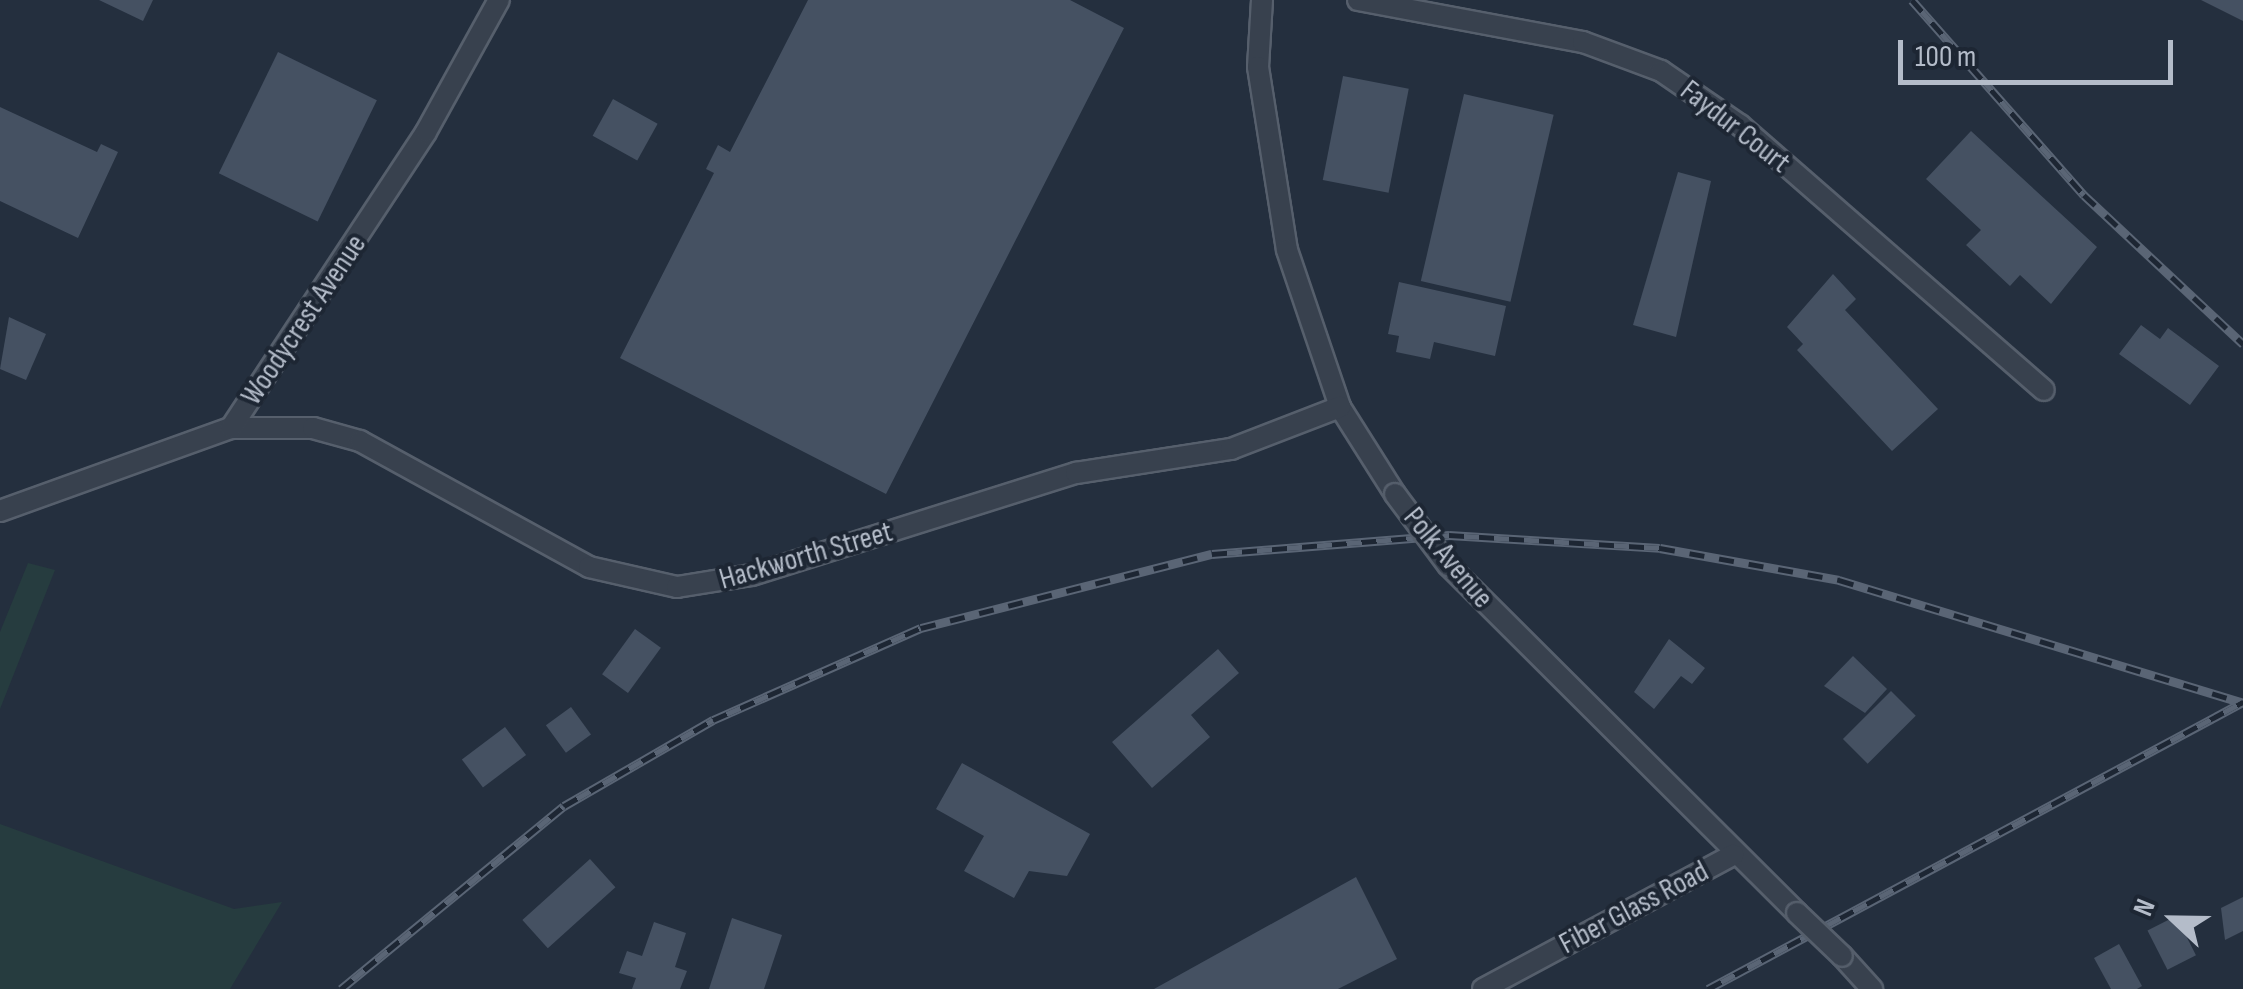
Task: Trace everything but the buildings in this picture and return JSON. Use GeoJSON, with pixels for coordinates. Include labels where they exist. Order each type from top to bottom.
{"type":"FeatureCollection","features":[{"type":"Feature","properties":{"kind":"street","name":"Woodycrest Avenue"},"geometry":{"type":"LineString","coordinates":[[0,511],[231,428],[426,132],[499,0]]}},
{"type":"Feature","properties":{"kind":"street","name":"Polk Avenue"},"geometry":{"type":"LineString","coordinates":[[1262,0],[1267,148],[1315,352],[1340,406],[1395,494],[1448,565],[1872,989]]}},
{"type":"Feature","properties":{"kind":"street","name":"Faydur Court"},"geometry":{"type":"LineString","coordinates":[[1358,0],[1584,42],[1661,71],[1740,125],[2044,390]]}},
{"type":"Feature","properties":{"kind":"street","name":"Hackworth Street"},"geometry":{"type":"LineString","coordinates":[[231,428],[301,427],[360,441],[589,567],[677,588],[752,575],[1076,473],[1231,449],[1340,406]]}},
{"type":"Feature","properties":{"kind":"street","name":"Fiber Glass Road"},"geometry":{"type":"LineString","coordinates":[[1483,989],[1733,854]]}},
{"type":"Feature","properties":{"kind":"green space"},"geometry":{"type":"Polygon","coordinates":[[[28,563],[55,570],[0,709],[0,632],[28,563]]]}},
{"type":"Feature","properties":{"kind":"green space"},"geometry":{"type":"Polygon","coordinates":[[[0,824],[234,909],[282,902],[230,989],[0,989],[0,824]]]}},
{"type":"Feature","properties":{"kind":"railway"},"geometry":{"type":"LineString","coordinates":[[1912,0],[2084,195],[2243,344]]}},
{"type":"Feature","properties":{"kind":"railway"},"geometry":{"type":"LineString","coordinates":[[341,989],[564,806],[713,720],[921,628],[1212,554],[1449,535],[1660,548],[1839,580],[2243,703]]}},
{"type":"Feature","properties":{"kind":"railway"},"geometry":{"type":"LineString","coordinates":[[1708,989],[2243,702]]}}]}
